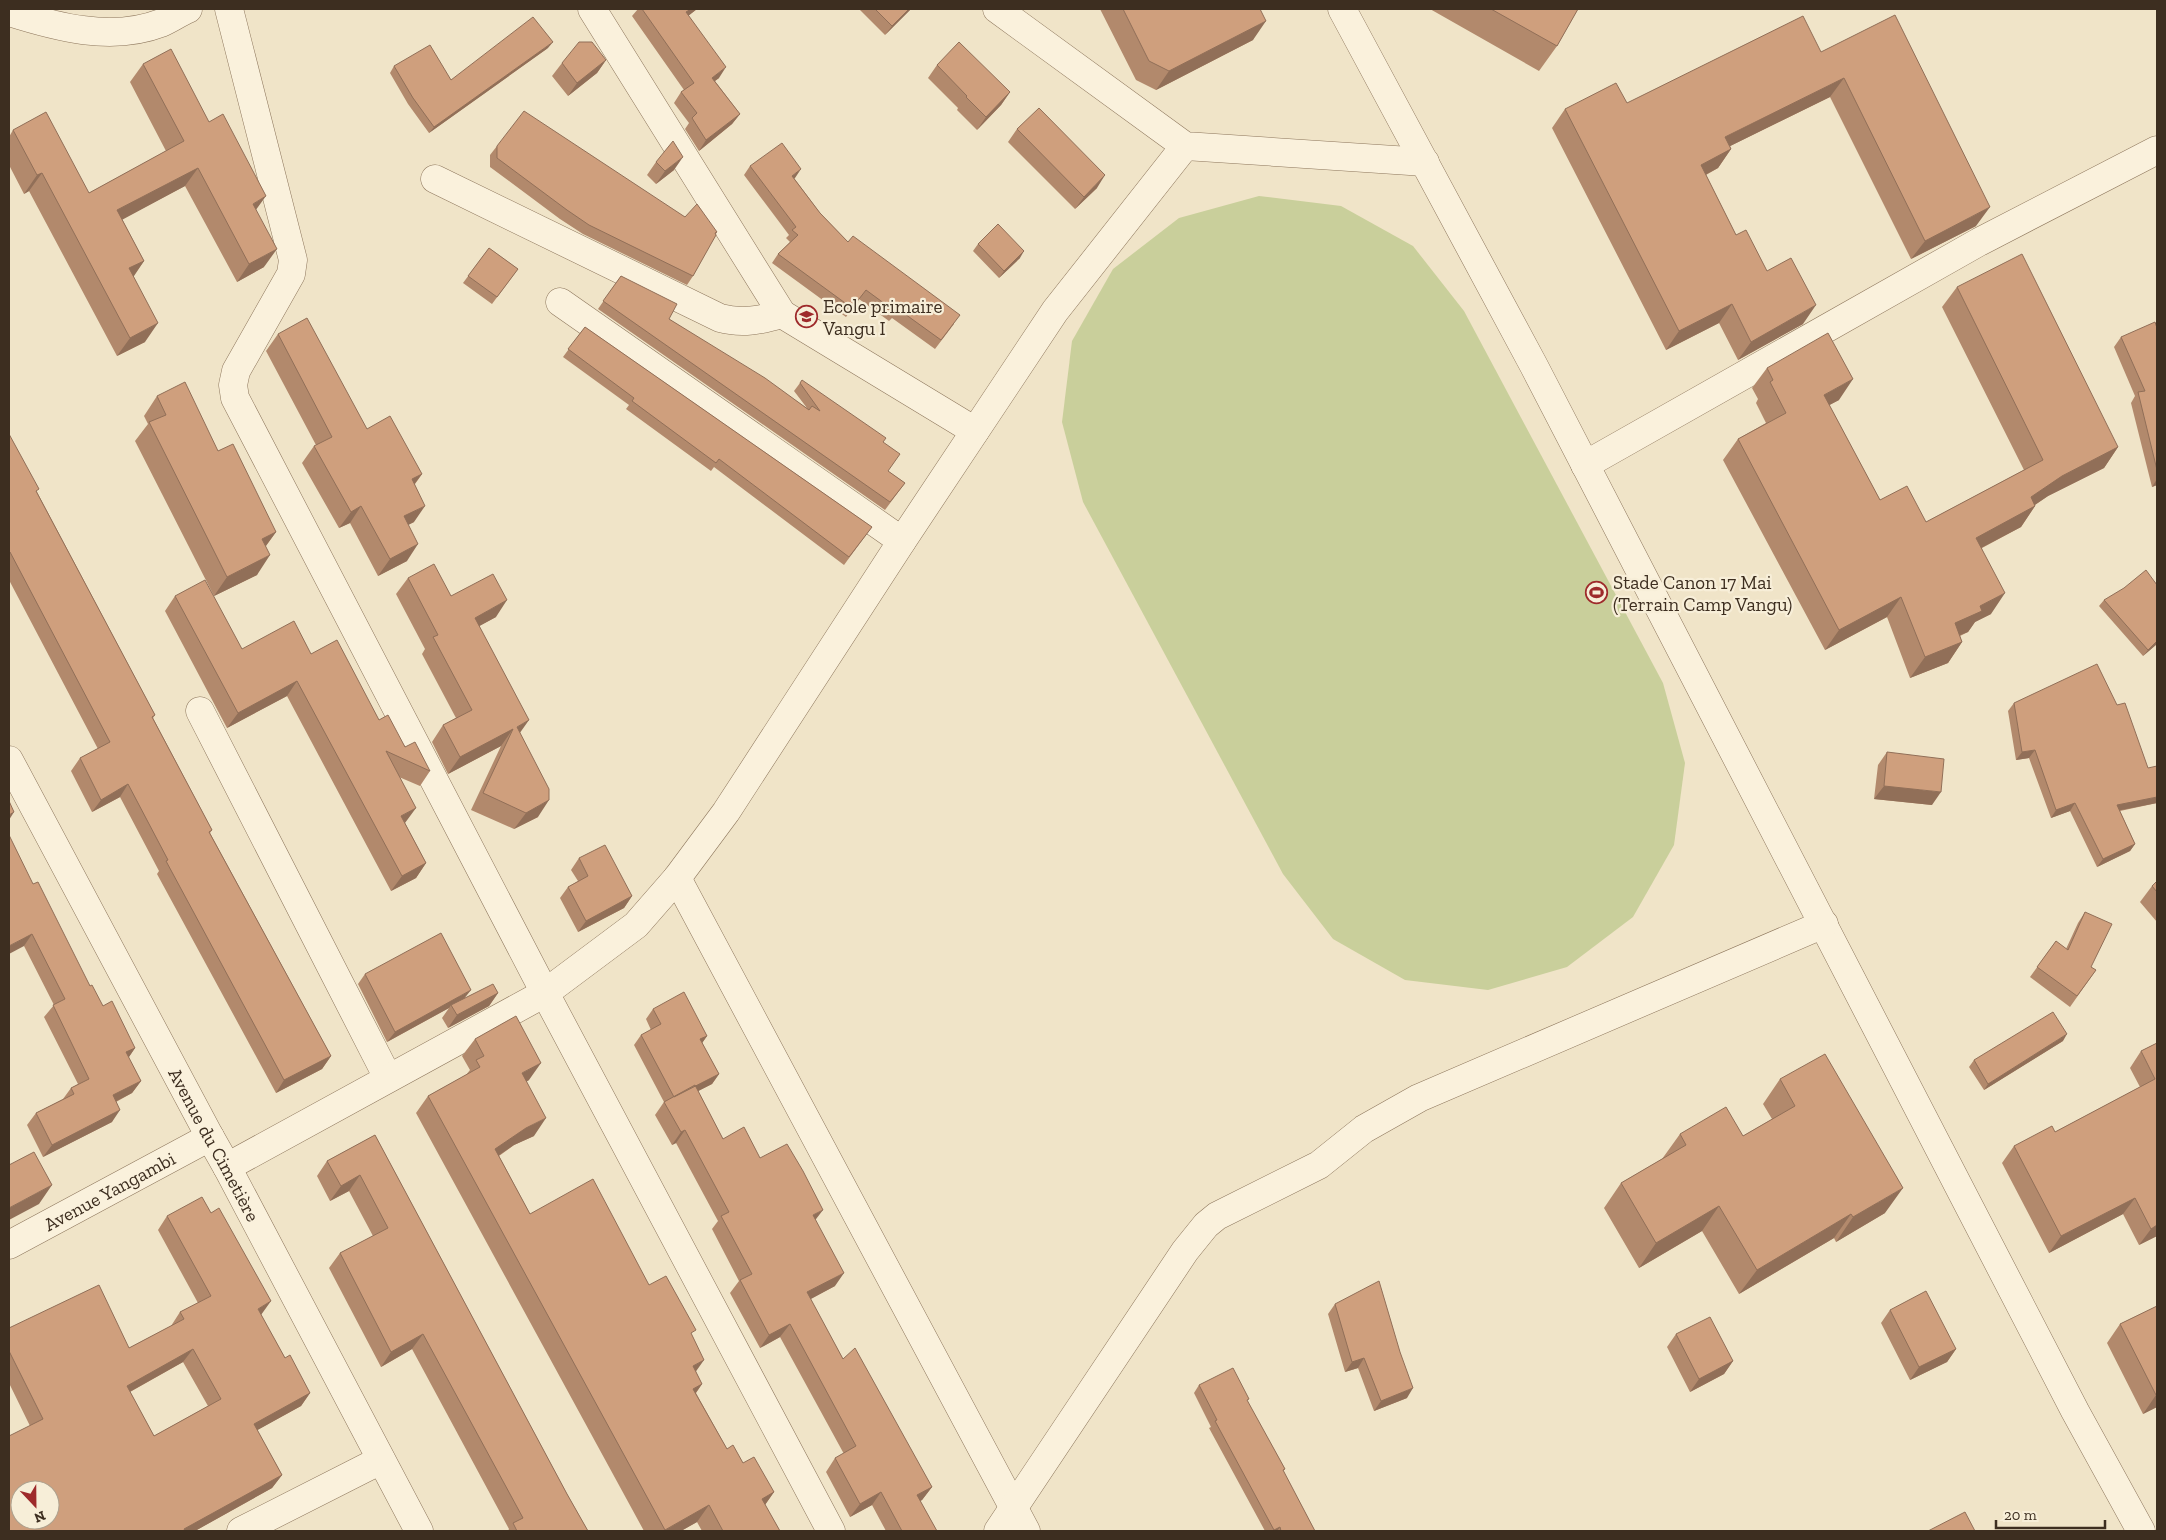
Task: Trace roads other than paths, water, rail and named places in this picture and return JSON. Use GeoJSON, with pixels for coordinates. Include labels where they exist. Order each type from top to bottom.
{"type":"FeatureCollection","features":[{"type":"Feature","properties":{"kind":"street"},"geometry":{"type":"LineString","coordinates":[[9,12],[46,24],[74,30],[124,31],[160,23],[188,9]]}},
{"type":"Feature","properties":{"kind":"street"},"geometry":{"type":"LineString","coordinates":[[229,9],[293,260],[291,274],[236,371],[233,385],[235,398],[545,993],[831,1531]]}},
{"type":"Feature","properties":{"kind":"street"},"geometry":{"type":"LineString","coordinates":[[592,9],[782,314],[975,431]]}},
{"type":"Feature","properties":{"kind":"street"},"geometry":{"type":"LineString","coordinates":[[997,9],[1185,146],[1425,162]]}},
{"type":"Feature","properties":{"kind":"street"},"geometry":{"type":"LineString","coordinates":[[1342,9],[1585,465],[2075,1411],[2141,1531]]}},
{"type":"Feature","properties":{"kind":"street"},"geometry":{"type":"LineString","coordinates":[[227,1167],[545,993],[636,925],[677,878],[726,812],[1054,311],[1185,146]]}},
{"type":"Feature","properties":{"kind":"street"},"geometry":{"type":"LineString","coordinates":[[1585,465],[1979,242],[2157,150]]}},
{"type":"Feature","properties":{"kind":"street"},"geometry":{"type":"LineString","coordinates":[[434,179],[720,318],[735,322],[756,321],[782,314]]}},
{"type":"Feature","properties":{"kind":"street"},"geometry":{"type":"LineString","coordinates":[[560,302],[902,541]]}},
{"type":"Feature","properties":{"kind":"street"},"geometry":{"type":"LineString","coordinates":[[200,711],[388,1078]]}},
{"type":"Feature","properties":{"kind":"street","name":"Avenue du Cimetière"},"geometry":{"type":"LineString","coordinates":[[9,760],[419,1531]]}},
{"type":"Feature","properties":{"kind":"street"},"geometry":{"type":"LineString","coordinates":[[677,878],[1026,1531]]}},
{"type":"Feature","properties":{"kind":"street"},"geometry":{"type":"LineString","coordinates":[[998,1531],[1185,1251],[1206,1225],[1217,1216],[1319,1164],[1364,1129],[1419,1098],[1824,924]]}},
{"type":"Feature","properties":{"kind":"street","name":"Avenue Yangambi"},"geometry":{"type":"LineString","coordinates":[[9,1245],[210,1137]]}},
{"type":"Feature","properties":{"kind":"street"},"geometry":{"type":"LineString","coordinates":[[241,1531],[381,1460]]}},
{"type":"Feature","properties":{"kind":"place","name":"Ecole primaire Vangu I"},"geometry":{"type":"Point","coordinates":[807,317]}},
{"type":"Feature","properties":{"kind":"place","name":"Stade Canon 17 Mai (Terrain Camp Vangu)"},"geometry":{"type":"Point","coordinates":[1597,593]}}]}
